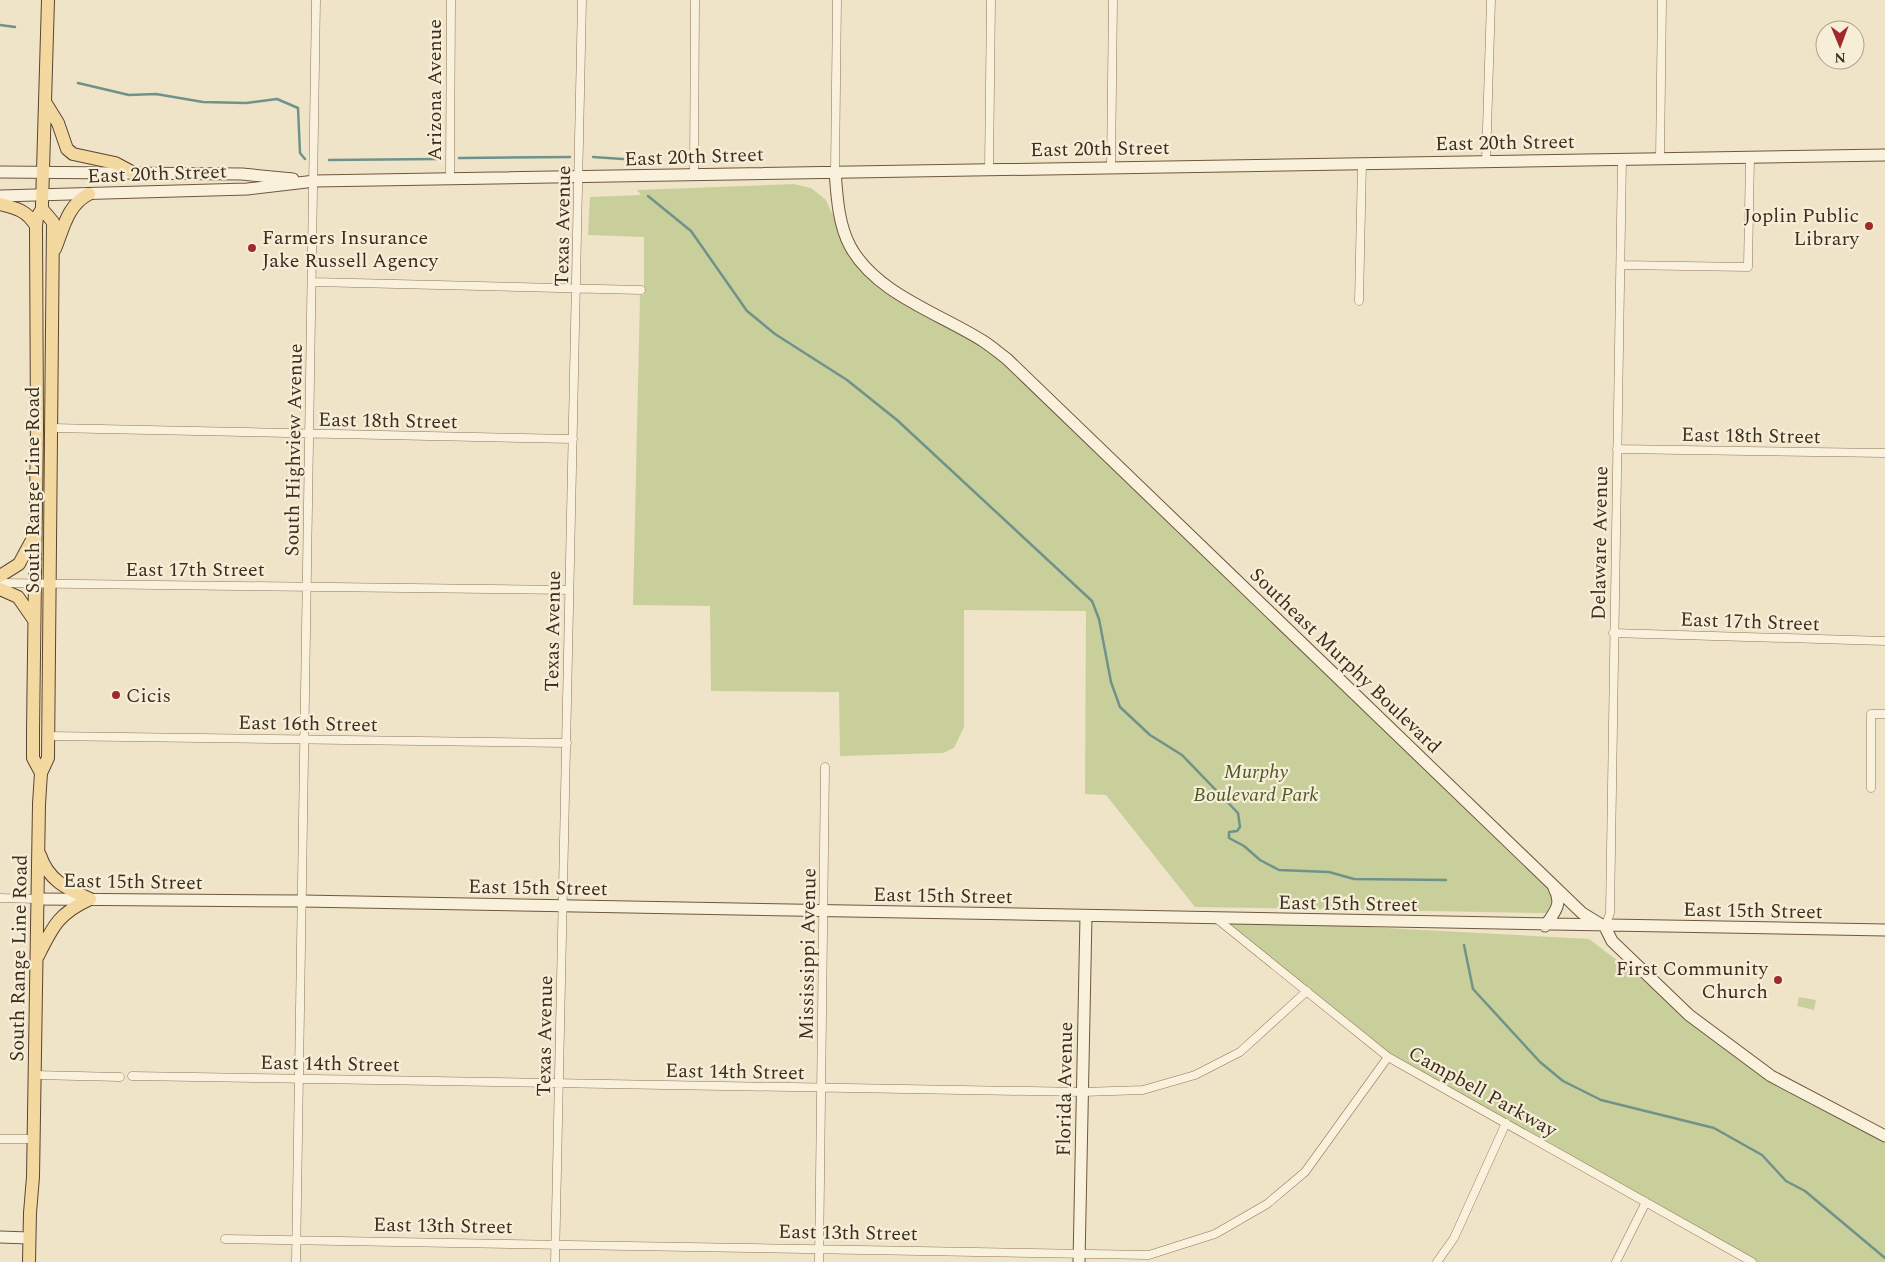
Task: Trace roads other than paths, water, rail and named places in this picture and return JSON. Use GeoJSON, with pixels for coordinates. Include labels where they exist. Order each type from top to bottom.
{"type":"FeatureCollection","features":[{"type":"Feature","properties":{"kind":"main road","name":"South Range Line Road"},"geometry":{"type":"LineString","coordinates":[[41,774],[33,758],[36,226],[37,216],[42,209],[48,0]]}},
{"type":"Feature","properties":{"kind":"main road"},"geometry":{"type":"LineString","coordinates":[[45,102],[58,123],[66,149],[73,154],[115,163],[132,172]]}},
{"type":"Feature","properties":{"kind":"main road","name":"East 20th Street"},"geometry":{"type":"LineString","coordinates":[[0,196],[247,189],[315,182],[989,168],[1885,155]]}},
{"type":"Feature","properties":{"kind":"main road","name":"Southeast Murphy Boulevard"},"geometry":{"type":"LineString","coordinates":[[835,171],[844,230],[849,244],[864,265],[880,280],[983,341],[1007,359],[1582,914],[1605,927],[1612,941],[1689,1015],[1771,1076],[1885,1136]]}},
{"type":"Feature","properties":{"kind":"main road","name":"East 20th Street"},"geometry":{"type":"LineString","coordinates":[[0,172],[242,174],[315,182]]}},
{"type":"Feature","properties":{"kind":"main road"},"geometry":{"type":"LineString","coordinates":[[53,254],[72,208],[80,198],[89,194]]}},
{"type":"Feature","properties":{"kind":"main road"},"geometry":{"type":"LineString","coordinates":[[0,204],[21,209],[30,216],[36,226]]}},
{"type":"Feature","properties":{"kind":"main road","name":"South Range Line Road"},"geometry":{"type":"LineString","coordinates":[[29,1262],[34,1139],[38,851],[41,774],[48,758],[53,254],[52,222],[42,209]]}},
{"type":"Feature","properties":{"kind":"main road"},"geometry":{"type":"LineString","coordinates":[[0,576],[19,564],[35,531]]}},
{"type":"Feature","properties":{"kind":"main road"},"geometry":{"type":"LineString","coordinates":[[0,589],[18,597],[34,621]]}},
{"type":"Feature","properties":{"kind":"main road"},"geometry":{"type":"LineString","coordinates":[[38,851],[42,862],[55,880],[90,899]]}},
{"type":"Feature","properties":{"kind":"main road"},"geometry":{"type":"LineString","coordinates":[[1545,926],[1558,907],[1558,895],[1552,884]]}},
{"type":"Feature","properties":{"kind":"main road","name":"East 15th Street"},"geometry":{"type":"LineString","coordinates":[[37,899],[1086,916],[1545,926],[1885,930]]}},
{"type":"Feature","properties":{"kind":"main road"},"geometry":{"type":"LineString","coordinates":[[37,958],[61,916],[67,910],[90,899]]}},
{"type":"Feature","properties":{"kind":"main road","name":"Florida Avenue"},"geometry":{"type":"LineString","coordinates":[[1079,1259],[1086,916]]}},
{"type":"Feature","properties":{"kind":"main road"},"geometry":{"type":"LineString","coordinates":[[0,1237],[29,1238]]}},
{"type":"Feature","properties":{"kind":"street","name":"South Highview Avenue"},"geometry":{"type":"LineString","coordinates":[[296,1262],[315,182],[316,0]]}},
{"type":"Feature","properties":{"kind":"street","name":"Arizona Avenue"},"geometry":{"type":"LineString","coordinates":[[450,180],[451,0]]}},
{"type":"Feature","properties":{"kind":"street","name":"Texas Avenue"},"geometry":{"type":"LineString","coordinates":[[555,1262],[582,0]]}},
{"type":"Feature","properties":{"kind":"street"},"geometry":{"type":"LineString","coordinates":[[694,175],[695,0]]}},
{"type":"Feature","properties":{"kind":"street"},"geometry":{"type":"LineString","coordinates":[[835,171],[837,0]]}},
{"type":"Feature","properties":{"kind":"street"},"geometry":{"type":"LineString","coordinates":[[989,168],[991,0]]}},
{"type":"Feature","properties":{"kind":"street"},"geometry":{"type":"LineString","coordinates":[[1111,167],[1113,0]]}},
{"type":"Feature","properties":{"kind":"street"},"geometry":{"type":"LineString","coordinates":[[1486,161],[1490,0]]}},
{"type":"Feature","properties":{"kind":"street"},"geometry":{"type":"LineString","coordinates":[[1660,158],[1662,0]]}},
{"type":"Feature","properties":{"kind":"street"},"geometry":{"type":"LineString","coordinates":[[1621,265],[1748,267],[1750,157]]}},
{"type":"Feature","properties":{"kind":"street","name":"Delaware Avenue"},"geometry":{"type":"LineString","coordinates":[[1605,927],[1610,913],[1622,159]]}},
{"type":"Feature","properties":{"kind":"street"},"geometry":{"type":"LineString","coordinates":[[1360,301],[1362,163]]}},
{"type":"Feature","properties":{"kind":"street"},"geometry":{"type":"LineString","coordinates":[[313,282],[641,290]]}},
{"type":"Feature","properties":{"kind":"street","name":"East 18th Street"},"geometry":{"type":"LineString","coordinates":[[52,428],[573,439]]}},
{"type":"Feature","properties":{"kind":"street","name":"East 18th Street"},"geometry":{"type":"LineString","coordinates":[[1617,449],[1885,454]]}},
{"type":"Feature","properties":{"kind":"street","name":"East 17th Street"},"geometry":{"type":"LineString","coordinates":[[0,584],[569,590]]}},
{"type":"Feature","properties":{"kind":"street","name":"East 17th Street"},"geometry":{"type":"LineString","coordinates":[[1613,633],[1885,641]]}},
{"type":"Feature","properties":{"kind":"street"},"geometry":{"type":"LineString","coordinates":[[1871,788],[1871,714],[1885,714]]}},
{"type":"Feature","properties":{"kind":"street","name":"East 16th Street"},"geometry":{"type":"LineString","coordinates":[[48,736],[566,743]]}},
{"type":"Feature","properties":{"kind":"street","name":"Mississippi Avenue"},"geometry":{"type":"LineString","coordinates":[[819,1262],[825,767]]}},
{"type":"Feature","properties":{"kind":"street","name":"East 15th Street"},"geometry":{"type":"LineString","coordinates":[[0,898],[37,899]]}},
{"type":"Feature","properties":{"kind":"street","name":"Campbell Parkway"},"geometry":{"type":"LineString","coordinates":[[1217,919],[1388,1057],[1752,1262]]}},
{"type":"Feature","properties":{"kind":"street","name":"East 14th Street"},"geometry":{"type":"LineString","coordinates":[[132,1076],[822,1089],[1083,1092],[1142,1090],[1195,1076],[1240,1052],[1306,991]]}},
{"type":"Feature","properties":{"kind":"street","name":"East 13th Street"},"geometry":{"type":"LineString","coordinates":[[225,1239],[820,1251],[1079,1259],[1149,1255],[1214,1234],[1267,1204],[1305,1172],[1388,1057]]}},
{"type":"Feature","properties":{"kind":"street"},"geometry":{"type":"LineString","coordinates":[[35,1075],[120,1076]]}},
{"type":"Feature","properties":{"kind":"street"},"geometry":{"type":"LineString","coordinates":[[1437,1262],[1454,1238],[1506,1123]]}},
{"type":"Feature","properties":{"kind":"street"},"geometry":{"type":"LineString","coordinates":[[0,1139],[34,1139]]}},
{"type":"Feature","properties":{"kind":"street"},"geometry":{"type":"LineString","coordinates":[[1616,1262],[1646,1202]]}},
{"type":"Feature","properties":{"kind":"waterway"},"geometry":{"type":"LineString","coordinates":[[0,25],[15,27]]}},
{"type":"Feature","properties":{"kind":"waterway"},"geometry":{"type":"LineString","coordinates":[[78,83],[129,95],[156,94],[203,102],[246,103],[277,99],[298,108],[300,153],[305,159]]}},
{"type":"Feature","properties":{"kind":"waterway"},"geometry":{"type":"LineString","coordinates":[[459,158],[570,157]]}},
{"type":"Feature","properties":{"kind":"waterway"},"geometry":{"type":"LineString","coordinates":[[593,157],[623,159]]}},
{"type":"Feature","properties":{"kind":"waterway"},"geometry":{"type":"LineString","coordinates":[[329,160],[438,159]]}},
{"type":"Feature","properties":{"kind":"waterway"},"geometry":{"type":"LineString","coordinates":[[648,196],[691,231],[747,311],[775,334],[847,380],[897,420],[1092,601],[1099,619],[1111,682],[1120,707],[1150,735],[1182,755],[1238,813],[1240,827],[1237,831],[1229,832],[1229,838],[1244,846],[1260,860],[1279,870],[1329,872],[1354,879],[1446,880]]}},
{"type":"Feature","properties":{"kind":"waterway"},"geometry":{"type":"LineString","coordinates":[[1464,945],[1473,989],[1540,1062],[1563,1081],[1601,1100],[1714,1128],[1762,1155],[1786,1181],[1805,1191],[1885,1258]]}},
{"type":"Feature","properties":{"kind":"place","name":"Joplin Public Library"},"geometry":{"type":"Point","coordinates":[1869,226]}},
{"type":"Feature","properties":{"kind":"place","name":"Farmers Insurance Jake Russell Agency"},"geometry":{"type":"Point","coordinates":[252,248]}},
{"type":"Feature","properties":{"kind":"place","name":"Cicis"},"geometry":{"type":"Point","coordinates":[116,695]}},
{"type":"Feature","properties":{"kind":"place","name":"First Community Church"},"geometry":{"type":"Point","coordinates":[1778,980]}},
{"type":"Feature","properties":{"kind":"park label","name":"Murphy Boulevard Park"},"geometry":{"type":"Point","coordinates":[1256,782]}}]}
